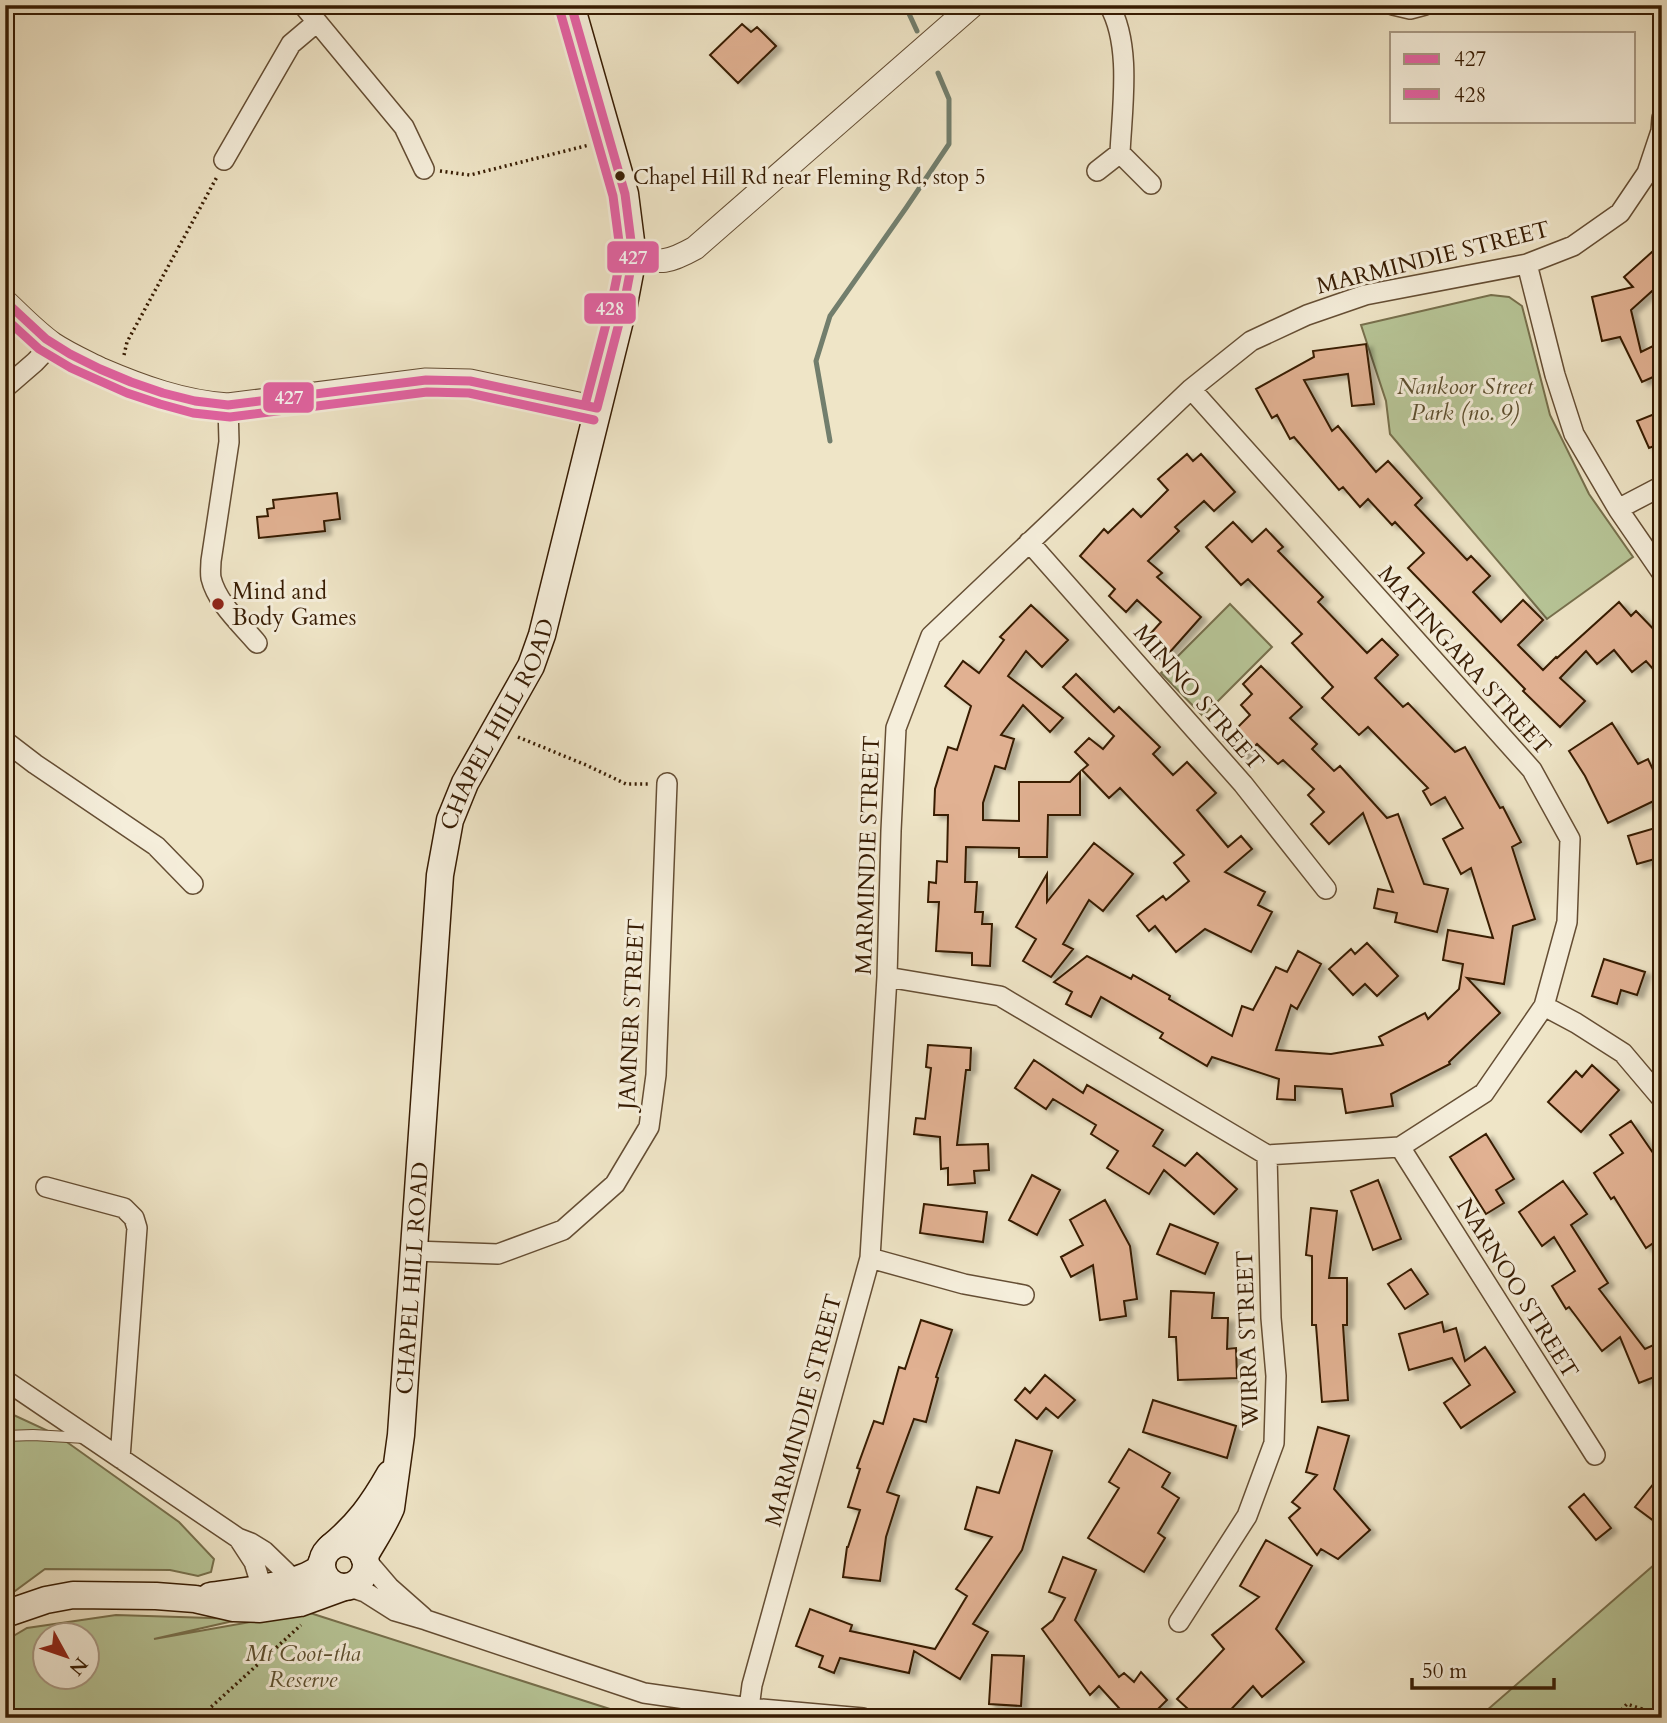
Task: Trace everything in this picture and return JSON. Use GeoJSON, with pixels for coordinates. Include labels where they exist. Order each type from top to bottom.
{"type":"FeatureCollection","features":[{"type":"Feature","properties":{"kind":"main road","name":"CHAPEL HILL ROAD"},"geometry":{"type":"LineString","coordinates":[[365,1558],[391,1508],[401,1435],[440,875],[450,820],[465,783],[531,666],[542,635],[624,304],[633,257],[625,194],[571,5]]}},
{"type":"Feature","properties":{"kind":"main road","name":"CHAPEL HILL ROAD"},"geometry":{"type":"LineString","coordinates":[[303,1600],[316,1570],[327,1554],[369,1509],[397,1460]]}},
{"type":"Feature","properties":{"kind":"main road"},"geometry":{"type":"LineString","coordinates":[[5,1614],[46,1600],[72,1595],[195,1599],[239,1609],[269,1609],[293,1605],[345,1587],[362,1577],[365,1558],[358,1548],[341,1543],[327,1554],[323,1572],[334,1584],[345,1587]]}},
{"type":"Feature","properties":{"kind":"main road"},"geometry":{"type":"LineString","coordinates":[[195,1599],[262,1588],[275,1599],[303,1600]]}},
{"type":"Feature","properties":{"kind":"street"},"geometry":{"type":"LineString","coordinates":[[303,5],[404,127],[424,169]]}},
{"type":"Feature","properties":{"kind":"street"},"geometry":{"type":"LineString","coordinates":[[633,257],[659,262],[676,259],[695,248],[973,5]]}},
{"type":"Feature","properties":{"kind":"street"},"geometry":{"type":"LineString","coordinates":[[1109,5],[1118,27],[1124,57],[1120,153],[1151,184]]}},
{"type":"Feature","properties":{"kind":"street"},"geometry":{"type":"LineString","coordinates":[[1393,5],[1410,9],[1424,5]]}},
{"type":"Feature","properties":{"kind":"street"},"geometry":{"type":"LineString","coordinates":[[224,160],[290,44],[317,22]]}},
{"type":"Feature","properties":{"kind":"street","name":"MARMINDIE STREET"},"geometry":{"type":"LineString","coordinates":[[749,1708],[752,1685],[870,1258],[887,977],[896,728],[931,636],[1191,389],[1251,341],[1307,315],[1365,295],[1527,264],[1573,246],[1620,213],[1647,173],[1661,131],[1662,118]]}},
{"type":"Feature","properties":{"kind":"street"},"geometry":{"type":"LineString","coordinates":[[1097,171],[1120,153]]}},
{"type":"Feature","properties":{"kind":"street"},"geometry":{"type":"LineString","coordinates":[[1527,264],[1555,375],[1574,435],[1618,509],[1662,572]]}},
{"type":"Feature","properties":{"kind":"street"},"geometry":{"type":"LineString","coordinates":[[5,301],[32,327],[72,356],[136,385],[205,403],[229,405],[426,380],[470,382],[597,408]]}},
{"type":"Feature","properties":{"kind":"street"},"geometry":{"type":"LineString","coordinates":[[5,388],[53,344]]}},
{"type":"Feature","properties":{"kind":"street","name":"MATINGARA STREET"},"geometry":{"type":"LineString","coordinates":[[1191,389],[1532,770],[1570,839],[1567,922],[1544,1006],[1484,1093],[1400,1147],[1267,1155]]}},
{"type":"Feature","properties":{"kind":"street"},"geometry":{"type":"LineString","coordinates":[[229,405],[229,442],[210,576],[226,606],[257,643]]}},
{"type":"Feature","properties":{"kind":"street"},"geometry":{"type":"LineString","coordinates":[[1618,509],[1662,486]]}},
{"type":"Feature","properties":{"kind":"street","name":"MINNO STREET"},"geometry":{"type":"LineString","coordinates":[[1029,542],[1243,784],[1326,889]]}},
{"type":"Feature","properties":{"kind":"street"},"geometry":{"type":"LineString","coordinates":[[6,744],[156,846],[193,884]]}},
{"type":"Feature","properties":{"kind":"street","name":"JAMNER STREET"},"geometry":{"type":"LineString","coordinates":[[414,1251],[498,1254],[563,1230],[615,1184],[649,1127],[656,1075],[667,783]]}},
{"type":"Feature","properties":{"kind":"street"},"geometry":{"type":"LineString","coordinates":[[887,977],[1000,996],[1267,1155]]}},
{"type":"Feature","properties":{"kind":"street"},"geometry":{"type":"LineString","coordinates":[[1544,1006],[1623,1053],[1662,1099]]}},
{"type":"Feature","properties":{"kind":"street","name":"NARNOO STREET"},"geometry":{"type":"LineString","coordinates":[[1400,1147],[1595,1455]]}},
{"type":"Feature","properties":{"kind":"street","name":"WIRRA STREET"},"geometry":{"type":"LineString","coordinates":[[1179,1622],[1247,1516],[1275,1443],[1276,1376],[1271,1318],[1267,1155]]}},
{"type":"Feature","properties":{"kind":"street"},"geometry":{"type":"LineString","coordinates":[[46,1187],[124,1208],[134,1219],[137,1228],[120,1458]]}},
{"type":"Feature","properties":{"kind":"street"},"geometry":{"type":"LineString","coordinates":[[870,1258],[964,1284],[1024,1295]]}},
{"type":"Feature","properties":{"kind":"street"},"geometry":{"type":"LineString","coordinates":[[5,1380],[238,1538],[261,1548],[303,1600]]}},
{"type":"Feature","properties":{"kind":"street"},"geometry":{"type":"LineString","coordinates":[[238,1538],[254,1562],[262,1588]]}},
{"type":"Feature","properties":{"kind":"street"},"geometry":{"type":"LineString","coordinates":[[365,1558],[389,1587],[426,1620]]}},
{"type":"Feature","properties":{"kind":"street"},"geometry":{"type":"LineString","coordinates":[[345,1587],[365,1592],[395,1611],[644,1693],[749,1708],[863,1718]]}},
{"type":"Feature","properties":{"kind":"lane"},"geometry":{"type":"LineString","coordinates":[[5,1436],[93,1439]]}},
{"type":"Feature","properties":{"kind":"path"},"geometry":{"type":"LineString","coordinates":[[424,169],[470,175],[592,145]]}},
{"type":"Feature","properties":{"kind":"path"},"geometry":{"type":"LineString","coordinates":[[124,355],[127,342],[214,184],[224,160]]}},
{"type":"Feature","properties":{"kind":"path"},"geometry":{"type":"LineString","coordinates":[[518,737],[626,784],[667,783]]}},
{"type":"Feature","properties":{"kind":"path"},"geometry":{"type":"LineString","coordinates":[[200,1718],[303,1600]]}},
{"type":"Feature","properties":{"kind":"path"},"geometry":{"type":"LineString","coordinates":[[1614,1718],[1627,1704],[1642,1709],[1652,1718]]}},
{"type":"Feature","properties":{"kind":"green space","name":"Nankoor Street Park (no. 9)"},"geometry":{"type":"Polygon","coordinates":[[[1491,295],[1509,297],[1522,306],[1550,415],[1589,494],[1633,557],[1547,619],[1390,434],[1386,401],[1361,325],[1491,295]]]}},
{"type":"Feature","properties":{"kind":"green space"},"geometry":{"type":"Polygon","coordinates":[[[1230,604],[1272,647],[1203,716],[1161,673],[1230,604]]]}},
{"type":"Feature","properties":{"kind":"green space"},"geometry":{"type":"Polygon","coordinates":[[[5,1411],[57,1435],[179,1522],[214,1559],[211,1572],[198,1576],[170,1570],[45,1569],[15,1591],[5,1591],[5,1411]]]}},
{"type":"Feature","properties":{"kind":"green space"},"geometry":{"type":"Polygon","coordinates":[[[1662,1558],[1662,1718],[1478,1718],[1662,1558]]]}},
{"type":"Feature","properties":{"kind":"green space","name":"Mt Coot-tha Reserve"},"geometry":{"type":"Polygon","coordinates":[[[307,1612],[638,1718],[5,1718],[5,1641],[27,1628],[32,1627],[32,1692],[102,1692],[102,1622],[68,1622],[116,1615],[242,1619],[154,1639],[307,1612]]]}},
{"type":"Feature","properties":{"kind":"building"},"geometry":{"type":"Polygon","coordinates":[[[742,24],[751,32],[757,27],[776,46],[738,83],[710,55],[742,24]]]}},
{"type":"Feature","properties":{"kind":"building"},"geometry":{"type":"Polygon","coordinates":[[[1662,243],[1662,282],[1631,310],[1641,352],[1655,345],[1662,358],[1662,373],[1642,382],[1620,337],[1602,341],[1592,297],[1633,287],[1624,277],[1662,243]]]}},
{"type":"Feature","properties":{"kind":"building"},"geometry":{"type":"Polygon","coordinates":[[[1366,344],[1374,404],[1352,406],[1348,374],[1304,380],[1332,431],[1338,426],[1376,472],[1388,461],[1422,498],[1415,505],[1467,560],[1471,556],[1490,576],[1473,592],[1501,622],[1523,600],[1543,620],[1518,645],[1543,670],[1619,602],[1631,616],[1636,611],[1662,638],[1662,679],[1646,661],[1632,672],[1614,650],[1597,664],[1586,651],[1560,678],[1585,701],[1560,727],[1408,568],[1424,553],[1395,522],[1392,525],[1368,499],[1360,507],[1343,487],[1339,490],[1294,437],[1290,439],[1277,415],[1272,418],[1256,389],[1314,357],[1313,351],[1366,344]]]}},
{"type":"Feature","properties":{"kind":"building"},"geometry":{"type":"Polygon","coordinates":[[[1662,411],[1662,443],[1649,448],[1637,421],[1662,411]]]}},
{"type":"Feature","properties":{"kind":"building"},"geometry":{"type":"Polygon","coordinates":[[[1187,454],[1193,461],[1201,454],[1235,492],[1214,511],[1204,501],[1175,527],[1179,531],[1148,561],[1162,573],[1157,577],[1201,617],[1162,661],[1142,643],[1161,622],[1137,600],[1126,612],[1109,596],[1115,589],[1080,556],[1104,529],[1108,533],[1133,509],[1141,517],[1168,490],[1158,479],[1187,454]]]}},
{"type":"Feature","properties":{"kind":"building"},"geometry":{"type":"Polygon","coordinates":[[[337,493],[340,519],[324,521],[325,531],[259,538],[257,517],[268,516],[267,509],[274,508],[273,500],[337,493]]]}},
{"type":"Feature","properties":{"kind":"building"},"geometry":{"type":"Polygon","coordinates":[[[1233,522],[1252,542],[1266,529],[1283,547],[1278,551],[1323,597],[1318,602],[1367,653],[1382,639],[1398,655],[1375,678],[1403,707],[1408,703],[1455,752],[1465,747],[1500,808],[1503,807],[1521,842],[1512,847],[1535,919],[1513,926],[1504,984],[1467,978],[1500,1013],[1449,1062],[1450,1064],[1391,1094],[1393,1106],[1346,1113],[1342,1089],[1295,1086],[1295,1100],[1277,1099],[1279,1079],[1212,1057],[1207,1066],[1160,1038],[1163,1033],[1101,997],[1091,1017],[1066,1004],[1072,992],[1054,982],[1087,956],[1131,979],[1133,975],[1232,1036],[1242,1006],[1253,1010],[1276,967],[1287,972],[1298,951],[1321,964],[1297,1009],[1291,1005],[1276,1050],[1331,1054],[1383,1045],[1379,1037],[1425,1013],[1428,1019],[1459,989],[1463,964],[1443,960],[1448,930],[1493,938],[1471,868],[1461,874],[1443,839],[1463,828],[1445,797],[1431,805],[1423,791],[1428,788],[1368,727],[1359,735],[1322,698],[1333,687],[1292,643],[1302,634],[1248,579],[1241,585],[1206,547],[1233,522]]]}},
{"type":"Feature","properties":{"kind":"building"},"geometry":{"type":"Polygon","coordinates":[[[1031,605],[1068,640],[1042,667],[1026,651],[1008,676],[1063,718],[1050,732],[1023,705],[1001,735],[1014,739],[1005,769],[995,766],[983,803],[983,820],[1019,821],[1019,782],[1070,782],[1080,772],[1080,815],[1048,815],[1047,857],[1019,857],[1019,848],[966,847],[965,882],[977,882],[975,912],[983,912],[982,924],[992,924],[990,966],[972,965],[972,953],[936,951],[939,902],[928,902],[929,882],[936,883],[937,861],[947,862],[948,815],[934,815],[935,789],[948,747],[957,750],[971,706],[945,686],[963,661],[979,673],[1004,640],[1000,637],[1031,605]]]}},
{"type":"Feature","properties":{"kind":"building"},"geometry":{"type":"Polygon","coordinates":[[[1261,666],[1302,707],[1290,718],[1317,744],[1312,749],[1334,771],[1340,766],[1387,818],[1398,814],[1424,884],[1448,889],[1437,932],[1395,922],[1397,913],[1374,908],[1378,889],[1393,892],[1363,813],[1329,844],[1311,824],[1324,812],[1308,795],[1314,789],[1283,760],[1278,764],[1257,744],[1242,759],[1224,741],[1250,715],[1241,705],[1252,694],[1243,684],[1261,666]]]}},
{"type":"Feature","properties":{"kind":"building"},"geometry":{"type":"Polygon","coordinates":[[[1076,674],[1114,712],[1119,707],[1160,747],[1153,754],[1173,775],[1187,762],[1216,793],[1197,810],[1228,847],[1241,836],[1252,849],[1225,872],[1265,892],[1258,905],[1272,912],[1251,952],[1205,929],[1176,952],[1155,926],[1149,931],[1137,916],[1163,896],[1166,900],[1189,881],[1174,863],[1184,855],[1120,788],[1109,798],[1082,770],[1088,765],[1075,752],[1089,738],[1103,749],[1114,736],[1063,687],[1076,674]]]}},
{"type":"Feature","properties":{"kind":"building"},"geometry":{"type":"Polygon","coordinates":[[[1612,723],[1638,764],[1648,759],[1662,789],[1662,797],[1608,823],[1585,776],[1569,751],[1612,723]]]}},
{"type":"Feature","properties":{"kind":"building"},"geometry":{"type":"Polygon","coordinates":[[[1662,826],[1662,857],[1637,864],[1628,836],[1662,826]]]}},
{"type":"Feature","properties":{"kind":"building"},"geometry":{"type":"Polygon","coordinates":[[[1094,843],[1133,874],[1103,911],[1089,900],[1063,944],[1073,949],[1051,977],[1023,961],[1036,939],[1016,927],[1047,874],[1047,902],[1094,843]]]}},
{"type":"Feature","properties":{"kind":"building"},"geometry":{"type":"Polygon","coordinates":[[[1367,943],[1398,976],[1377,996],[1365,984],[1353,995],[1329,969],[1351,949],[1355,954],[1367,943]]]}},
{"type":"Feature","properties":{"kind":"building"},"geometry":{"type":"Polygon","coordinates":[[[1604,959],[1645,972],[1637,995],[1621,990],[1617,1004],[1592,996],[1604,959]]]}},
{"type":"Feature","properties":{"kind":"building"},"geometry":{"type":"Polygon","coordinates":[[[928,1045],[971,1048],[970,1070],[966,1070],[957,1145],[988,1144],[989,1170],[974,1171],[975,1183],[948,1185],[948,1168],[941,1169],[940,1137],[914,1134],[916,1118],[925,1119],[931,1068],[926,1067],[928,1045]]]}},
{"type":"Feature","properties":{"kind":"building"},"geometry":{"type":"Polygon","coordinates":[[[1034,1060],[1083,1093],[1087,1085],[1163,1130],[1153,1146],[1185,1166],[1197,1153],[1237,1189],[1214,1214],[1164,1170],[1149,1194],[1107,1168],[1118,1151],[1091,1134],[1096,1125],[1053,1099],[1046,1109],[1015,1088],[1034,1060]]]}},
{"type":"Feature","properties":{"kind":"building"},"geometry":{"type":"Polygon","coordinates":[[[1592,1065],[1619,1090],[1581,1132],[1548,1102],[1576,1071],[1582,1077],[1592,1065]]]}},
{"type":"Feature","properties":{"kind":"building"},"geometry":{"type":"Polygon","coordinates":[[[1631,1121],[1662,1166],[1662,1237],[1646,1248],[1614,1197],[1611,1199],[1594,1173],[1623,1153],[1610,1135],[1631,1121]]]}},
{"type":"Feature","properties":{"kind":"building"},"geometry":{"type":"Polygon","coordinates":[[[1486,1134],[1514,1179],[1496,1190],[1504,1203],[1486,1214],[1450,1157],[1486,1134]]]}},
{"type":"Feature","properties":{"kind":"building"},"geometry":{"type":"Polygon","coordinates":[[[1032,1175],[1060,1190],[1037,1235],[1009,1220],[1032,1175]]]}},
{"type":"Feature","properties":{"kind":"building"},"geometry":{"type":"Polygon","coordinates":[[[1378,1180],[1401,1239],[1373,1250],[1351,1191],[1378,1180]]]}},
{"type":"Feature","properties":{"kind":"building"},"geometry":{"type":"Polygon","coordinates":[[[1563,1181],[1587,1214],[1571,1225],[1608,1283],[1599,1289],[1645,1349],[1662,1341],[1662,1374],[1639,1383],[1620,1337],[1602,1351],[1569,1307],[1566,1309],[1552,1286],[1575,1271],[1554,1237],[1542,1246],[1519,1212],[1563,1181]]]}},
{"type":"Feature","properties":{"kind":"building"},"geometry":{"type":"Polygon","coordinates":[[[1105,1200],[1130,1246],[1137,1299],[1124,1301],[1126,1316],[1100,1320],[1093,1265],[1071,1277],[1061,1257],[1083,1245],[1070,1220],[1105,1200]]]}},
{"type":"Feature","properties":{"kind":"building"},"geometry":{"type":"Polygon","coordinates":[[[924,1204],[987,1212],[983,1242],[920,1233],[924,1204]]]}},
{"type":"Feature","properties":{"kind":"building"},"geometry":{"type":"Polygon","coordinates":[[[1311,1208],[1337,1211],[1329,1278],[1347,1278],[1347,1325],[1343,1325],[1348,1400],[1322,1402],[1316,1325],[1312,1325],[1312,1256],[1306,1255],[1311,1208]]]}},
{"type":"Feature","properties":{"kind":"building"},"geometry":{"type":"Polygon","coordinates":[[[1170,1224],[1218,1243],[1205,1274],[1157,1254],[1170,1224]]]}},
{"type":"Feature","properties":{"kind":"building"},"geometry":{"type":"Polygon","coordinates":[[[1411,1269],[1428,1294],[1405,1309],[1388,1284],[1411,1269]]]}},
{"type":"Feature","properties":{"kind":"building"},"geometry":{"type":"Polygon","coordinates":[[[1171,1291],[1214,1293],[1212,1318],[1228,1318],[1227,1349],[1236,1348],[1237,1378],[1178,1380],[1176,1337],[1169,1337],[1171,1291]]]}},
{"type":"Feature","properties":{"kind":"building"},"geometry":{"type":"Polygon","coordinates":[[[921,1320],[952,1330],[936,1377],[938,1378],[926,1422],[914,1419],[887,1492],[899,1496],[886,1537],[880,1581],[843,1577],[847,1547],[860,1510],[848,1507],[860,1469],[857,1468],[874,1421],[883,1424],[899,1367],[905,1369],[921,1320]]]}},
{"type":"Feature","properties":{"kind":"building"},"geometry":{"type":"Polygon","coordinates":[[[1442,1322],[1444,1332],[1456,1328],[1465,1361],[1485,1347],[1515,1392],[1461,1428],[1444,1403],[1470,1385],[1452,1358],[1409,1370],[1399,1334],[1442,1322]]]}},
{"type":"Feature","properties":{"kind":"building"},"geometry":{"type":"Polygon","coordinates":[[[1045,1375],[1075,1400],[1058,1418],[1046,1408],[1037,1419],[1015,1400],[1025,1388],[1030,1393],[1045,1375]]]}},
{"type":"Feature","properties":{"kind":"building"},"geometry":{"type":"Polygon","coordinates":[[[1153,1400],[1236,1426],[1227,1458],[1143,1432],[1153,1400]]]}},
{"type":"Feature","properties":{"kind":"building"},"geometry":{"type":"Polygon","coordinates":[[[1318,1427],[1349,1436],[1334,1489],[1370,1530],[1338,1559],[1321,1549],[1317,1555],[1289,1518],[1300,1508],[1292,1502],[1317,1475],[1306,1472],[1318,1427]]]}},
{"type":"Feature","properties":{"kind":"building"},"geometry":{"type":"Polygon","coordinates":[[[1016,1440],[1052,1451],[1022,1550],[973,1624],[988,1632],[960,1679],[914,1651],[909,1673],[840,1658],[834,1673],[819,1667],[823,1656],[796,1646],[810,1609],[852,1625],[850,1631],[935,1649],[967,1596],[956,1589],[992,1537],[965,1529],[977,1487],[999,1493],[1016,1440]]]}},
{"type":"Feature","properties":{"kind":"building"},"geometry":{"type":"Polygon","coordinates":[[[1129,1449],[1170,1473],[1162,1487],[1179,1498],[1158,1533],[1165,1538],[1144,1572],[1088,1538],[1119,1488],[1109,1482],[1129,1449]]]}},
{"type":"Feature","properties":{"kind":"building"},"geometry":{"type":"Polygon","coordinates":[[[1662,1473],[1662,1527],[1635,1507],[1662,1473]]]}},
{"type":"Feature","properties":{"kind":"building"},"geometry":{"type":"Polygon","coordinates":[[[1584,1494],[1611,1528],[1596,1540],[1569,1507],[1584,1494]]]}},
{"type":"Feature","properties":{"kind":"building"},"geometry":{"type":"Polygon","coordinates":[[[1266,1540],[1312,1566],[1276,1629],[1304,1662],[1262,1697],[1253,1686],[1223,1718],[1198,1718],[1177,1699],[1224,1649],[1212,1635],[1259,1597],[1240,1586],[1266,1540]]]}},
{"type":"Feature","properties":{"kind":"building"},"geometry":{"type":"Polygon","coordinates":[[[1063,1557],[1096,1570],[1075,1620],[1119,1677],[1124,1673],[1134,1682],[1141,1672],[1167,1700],[1149,1718],[1128,1718],[1099,1686],[1090,1695],[1042,1629],[1053,1620],[1065,1598],[1049,1592],[1063,1557]]]}},
{"type":"Feature","properties":{"kind":"building"},"geometry":{"type":"Polygon","coordinates":[[[992,1655],[1024,1656],[1021,1706],[989,1704],[992,1655]]]}},
{"type":"Feature","properties":{"kind":"waterway"},"geometry":{"type":"LineString","coordinates":[[905,5],[917,31]]}},
{"type":"Feature","properties":{"kind":"waterway"},"geometry":{"type":"LineString","coordinates":[[830,441],[816,361],[830,316],[949,144],[949,99],[938,73]]}},
{"type":"Feature","properties":{"kind":"transit line","name":"427"},"geometry":{"type":"LineString","coordinates":[[571,5],[625,194],[633,257],[624,304],[597,408]]}},
{"type":"Feature","properties":{"kind":"transit line","name":"428"},"geometry":{"type":"LineString","coordinates":[[559,8],[613,196],[621,257],[585,405]]}},
{"type":"Feature","properties":{"kind":"transit line","name":"427"},"geometry":{"type":"LineString","coordinates":[[5,301],[46,339],[70,354],[131,382],[195,401],[228,405],[426,380],[470,381],[597,408]]}},
{"type":"Feature","properties":{"kind":"transit line","name":"428"},"geometry":{"type":"LineString","coordinates":[[5,318],[39,349],[71,368],[127,393],[193,413],[230,417],[427,392],[469,393],[594,420]]}},
{"type":"Feature","properties":{"kind":"place","name":"Chapel Hill Rd near Fleming Rd, stop 5"},"geometry":{"type":"Point","coordinates":[620,176]}},
{"type":"Feature","properties":{"kind":"place","name":"Mind and Body Games"},"geometry":{"type":"Point","coordinates":[218,604]}}]}
